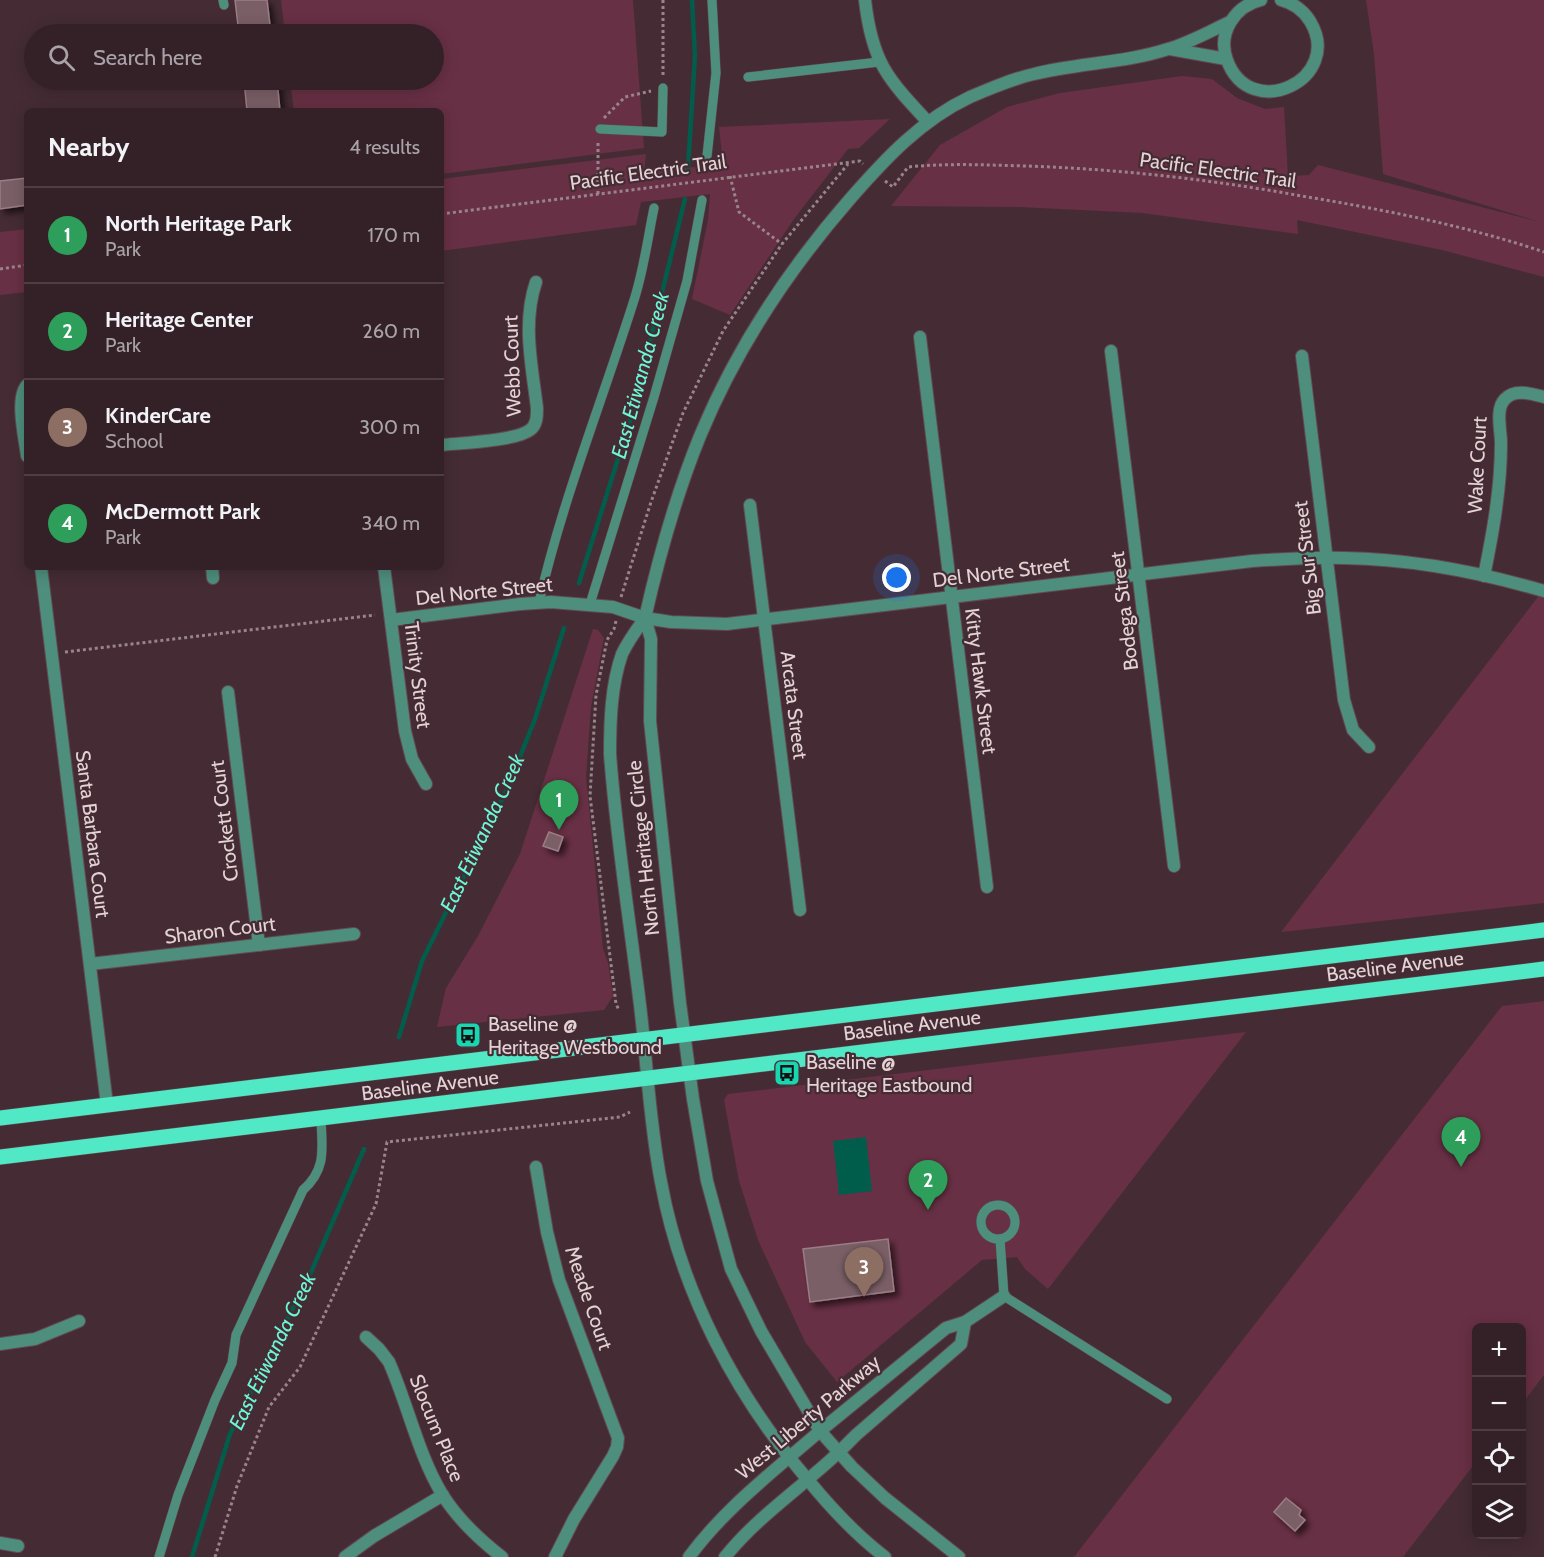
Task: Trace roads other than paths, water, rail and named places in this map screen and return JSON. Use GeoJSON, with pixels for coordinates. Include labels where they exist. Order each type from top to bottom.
{"type":"FeatureCollection","features":[{"type":"Feature","properties":{"kind":"main road","name":"Baseline Avenue"},"geometry":{"type":"LineString","coordinates":[[0,1118],[1544,930]]}},
{"type":"Feature","properties":{"kind":"main road","name":"Baseline Avenue"},"geometry":{"type":"LineString","coordinates":[[0,1158],[1544,969]]}},
{"type":"Feature","properties":{"kind":"street"},"geometry":{"type":"LineString","coordinates":[[865,0],[869,31],[879,62],[896,88],[928,122]]}},
{"type":"Feature","properties":{"kind":"street"},"geometry":{"type":"LineString","coordinates":[[1230,22],[1224,40],[1226,59],[1232,71],[1241,81],[1266,92],[1280,91],[1293,86],[1304,78],[1312,67],[1317,54],[1317,41],[1314,28],[1296,3],[1281,0]]}},
{"type":"Feature","properties":{"kind":"street"},"geometry":{"type":"LineString","coordinates":[[1169,49],[1230,22],[1245,6],[1257,1]]}},
{"type":"Feature","properties":{"kind":"street"},"geometry":{"type":"LineString","coordinates":[[1169,49],[1226,59]]}},
{"type":"Feature","properties":{"kind":"street","name":"North Heritage Circle"},"geometry":{"type":"LineString","coordinates":[[882,1556],[844,1520],[789,1458],[739,1385],[708,1326],[690,1283],[661,1182],[612,777],[610,729],[615,690],[622,656],[645,618],[674,509],[700,436],[734,365],[765,313],[792,272],[830,222],[901,143],[928,122],[968,98],[1001,84],[1034,74],[1169,49]]}},
{"type":"Feature","properties":{"kind":"street","name":"Webb Court"},"geometry":{"type":"LineString","coordinates":[[444,445],[513,437],[532,429],[537,419],[537,408],[528,316],[536,282]]}},
{"type":"Feature","properties":{"kind":"street","name":"Kitty Hawk Street"},"geometry":{"type":"LineString","coordinates":[[920,337],[987,887]]}},
{"type":"Feature","properties":{"kind":"street","name":"Bodega Street"},"geometry":{"type":"LineString","coordinates":[[1112,351],[1174,866]]}},
{"type":"Feature","properties":{"kind":"street","name":"Big Sur Street"},"geometry":{"type":"LineString","coordinates":[[1302,356],[1347,715],[1353,730],[1369,747]]}},
{"type":"Feature","properties":{"kind":"street"},"geometry":{"type":"LineString","coordinates":[[24,391],[21,399],[24,428]]}},
{"type":"Feature","properties":{"kind":"street","name":"Wake Court"},"geometry":{"type":"LineString","coordinates":[[1484,576],[1496,514],[1501,443],[1500,407],[1503,400],[1516,392],[1544,396]]}},
{"type":"Feature","properties":{"kind":"street","name":"Arcata Street"},"geometry":{"type":"LineString","coordinates":[[750,505],[800,909]]}},
{"type":"Feature","properties":{"kind":"street","name":"Del Norte Street"},"geometry":{"type":"LineString","coordinates":[[391,620],[545,602],[587,604],[613,608],[645,618],[709,625],[764,621],[1252,561],[1327,557],[1393,561],[1484,576],[1544,591]]}},
{"type":"Feature","properties":{"kind":"street","name":"Santa Barbara Court"},"geometry":{"type":"LineString","coordinates":[[41,570],[107,1105]]}},
{"type":"Feature","properties":{"kind":"street","name":"Trinity Street"},"geometry":{"type":"LineString","coordinates":[[384,570],[405,731],[412,759],[426,784]]}},
{"type":"Feature","properties":{"kind":"street","name":"North Heritage Circle"},"geometry":{"type":"LineString","coordinates":[[645,618],[651,639],[649,702],[653,752],[684,1034],[707,1181],[731,1269],[750,1311],[820,1431],[905,1516],[959,1557]]}},
{"type":"Feature","properties":{"kind":"street","name":"Crockett Court"},"geometry":{"type":"LineString","coordinates":[[228,692],[259,945]]}},
{"type":"Feature","properties":{"kind":"street","name":"Sharon Court"},"geometry":{"type":"LineString","coordinates":[[90,964],[354,934]]}},
{"type":"Feature","properties":{"kind":"street","name":"Meade Court"},"geometry":{"type":"LineString","coordinates":[[536,1167],[547,1232],[559,1280],[618,1438],[613,1456],[574,1519],[555,1557]]}},
{"type":"Feature","properties":{"kind":"street","name":"West Liberty Parkway"},"geometry":{"type":"LineString","coordinates":[[689,1557],[725,1515],[820,1431],[946,1328],[965,1322],[1004,1296]]}},
{"type":"Feature","properties":{"kind":"street"},"geometry":{"type":"LineString","coordinates":[[0,1344],[35,1339],[79,1321]]}},
{"type":"Feature","properties":{"kind":"street"},"geometry":{"type":"LineString","coordinates":[[725,1557],[757,1521],[808,1481],[856,1435],[961,1344],[965,1322]]}},
{"type":"Feature","properties":{"kind":"street","name":"Slocum Place"},"geometry":{"type":"LineString","coordinates":[[366,1337],[389,1362],[432,1473],[443,1495],[480,1539],[502,1557]]}},
{"type":"Feature","properties":{"kind":"street"},"geometry":{"type":"LineString","coordinates":[[345,1557],[374,1536],[443,1495]]}},
{"type":"Feature","properties":{"kind":"street"},"geometry":{"type":"LineString","coordinates":[[0,1543],[18,1546]]}},
{"type":"Feature","properties":{"kind":"lane"},"geometry":{"type":"LineString","coordinates":[[707,156],[716,73],[712,0]]}},
{"type":"Feature","properties":{"kind":"lane"},"geometry":{"type":"LineString","coordinates":[[748,77],[879,62]]}},
{"type":"Feature","properties":{"kind":"lane"},"geometry":{"type":"LineString","coordinates":[[600,129],[662,132],[663,88]]}},
{"type":"Feature","properties":{"kind":"lane"},"geometry":{"type":"LineString","coordinates":[[587,604],[654,398],[687,281],[702,200]]}},
{"type":"Feature","properties":{"kind":"lane"},"geometry":{"type":"LineString","coordinates":[[545,602],[557,532],[635,295],[654,208]]}},
{"type":"Feature","properties":{"kind":"lane"},"geometry":{"type":"LineString","coordinates":[[159,1557],[178,1495],[215,1400],[232,1364],[236,1335],[303,1190],[312,1183],[323,1158],[321,1119]]}},
{"type":"Feature","properties":{"kind":"lane"},"geometry":{"type":"LineString","coordinates":[[1000,1239],[1004,1296],[1167,1399]]}},
{"type":"Feature","properties":{"kind":"waterway","name":"East Etiwanda Creek"},"geometry":{"type":"LineString","coordinates":[[688,168],[695,56],[692,0]]}},
{"type":"Feature","properties":{"kind":"waterway","name":"East Etiwanda Creek"},"geometry":{"type":"LineString","coordinates":[[579,583],[633,411],[685,199]]}},
{"type":"Feature","properties":{"kind":"waterway","name":"East Etiwanda Creek"},"geometry":{"type":"LineString","coordinates":[[399,1037],[422,961],[507,789],[535,719],[564,628]]}},
{"type":"Feature","properties":{"kind":"waterway","name":"East Etiwanda Creek"},"geometry":{"type":"LineString","coordinates":[[192,1557],[230,1434],[312,1270],[364,1149]]}},
{"type":"Feature","properties":{"kind":"place","name":"North Heritage Park"},"geometry":{"type":"Point","coordinates":[559,830]}},
{"type":"Feature","properties":{"kind":"place","name":"Baseline @ Heritage Westbound"},"geometry":{"type":"Point","coordinates":[468,1035]}},
{"type":"Feature","properties":{"kind":"place","name":"Baseline @ Heritage Eastbound"},"geometry":{"type":"Point","coordinates":[787,1073]}},
{"type":"Feature","properties":{"kind":"place","name":"McDermott Park"},"geometry":{"type":"Point","coordinates":[1461,1167]}},
{"type":"Feature","properties":{"kind":"place","name":"Heritage Center"},"geometry":{"type":"Point","coordinates":[928,1210]}},
{"type":"Feature","properties":{"kind":"place","name":"KinderCare"},"geometry":{"type":"Point","coordinates":[864,1297]}}]}
